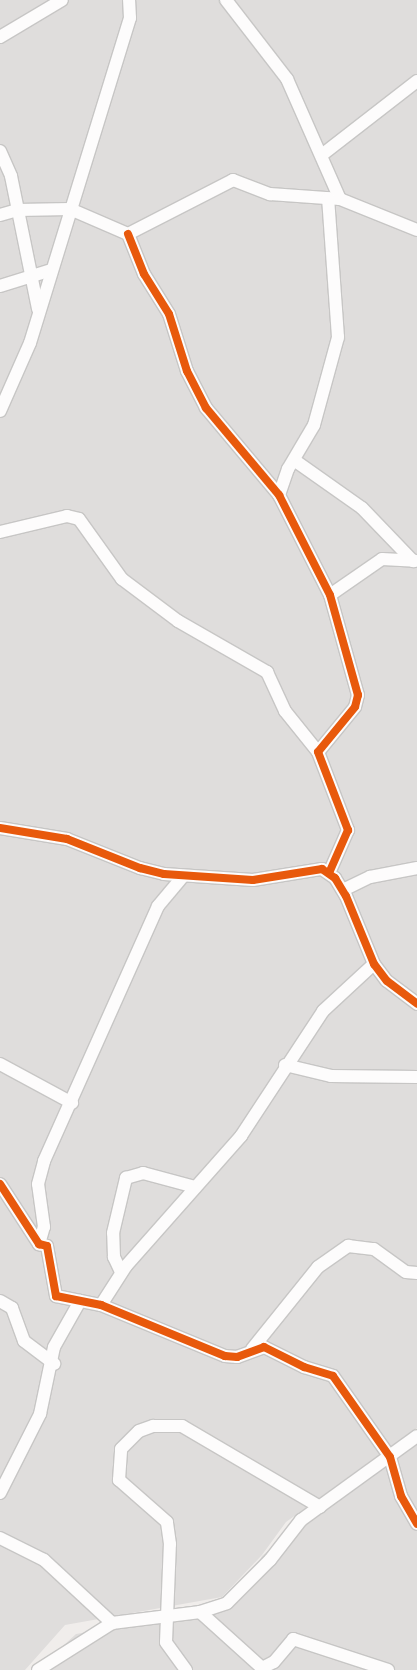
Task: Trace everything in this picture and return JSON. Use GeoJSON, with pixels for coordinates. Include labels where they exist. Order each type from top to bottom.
{"type":"FeatureCollection","features":[{"type":"Feature","properties":{"kind":"street"},"geometry":{"type":"LineString","coordinates":[[0,37],[62,0]]}},
{"type":"Feature","properties":{"kind":"street"},"geometry":{"type":"LineString","coordinates":[[0,411],[20,372],[130,18],[130,0]]}},
{"type":"Feature","properties":{"kind":"street"},"geometry":{"type":"LineString","coordinates":[[226,0],[287,78],[323,154],[334,199],[338,337],[314,425],[294,460],[279,495]]}},
{"type":"Feature","properties":{"kind":"street"},"geometry":{"type":"LineString","coordinates":[[323,154],[417,81]]}},
{"type":"Feature","properties":{"kind":"street"},"geometry":{"type":"LineString","coordinates":[[0,151],[11,176],[38,312]]}},
{"type":"Feature","properties":{"kind":"street"},"geometry":{"type":"LineString","coordinates":[[128,234],[228,180],[270,194],[334,199],[417,230]]}},
{"type":"Feature","properties":{"kind":"street"},"geometry":{"type":"LineString","coordinates":[[0,215],[18,210],[70,209],[128,234],[144,274],[169,314],[187,372],[206,408],[279,495],[330,595],[357,702],[318,752]]}},
{"type":"Feature","properties":{"kind":"street"},"geometry":{"type":"LineString","coordinates":[[0,286],[31,278],[51,270]]}},
{"type":"Feature","properties":{"kind":"street"},"geometry":{"type":"LineString","coordinates":[[294,460],[362,508],[415,561]]}},
{"type":"Feature","properties":{"kind":"street"},"geometry":{"type":"LineString","coordinates":[[0,532],[67,516],[79,519],[122,580],[178,621],[268,672],[285,711],[318,752],[348,830],[329,873]]}},
{"type":"Feature","properties":{"kind":"street"},"geometry":{"type":"LineString","coordinates":[[330,595],[382,559],[415,561]]}},
{"type":"Feature","properties":{"kind":"street"},"geometry":{"type":"LineString","coordinates":[[0,828],[67,839],[140,868],[183,876],[253,880],[312,868],[329,873],[343,890],[374,964],[387,981],[417,1004]]}},
{"type":"Feature","properties":{"kind":"street"},"geometry":{"type":"LineString","coordinates":[[343,890],[370,877],[417,868]]}},
{"type":"Feature","properties":{"kind":"street"},"geometry":{"type":"LineString","coordinates":[[39,1244],[44,1227],[38,1197],[39,1174],[158,906],[183,876]]}},
{"type":"Feature","properties":{"kind":"street"},"geometry":{"type":"LineString","coordinates":[[101,1305],[121,1272],[241,1136],[285,1065],[323,1011],[374,964]]}},
{"type":"Feature","properties":{"kind":"street"},"geometry":{"type":"LineString","coordinates":[[0,1064],[72,1103]]}},
{"type":"Feature","properties":{"kind":"street"},"geometry":{"type":"LineString","coordinates":[[285,1065],[330,1076],[417,1077]]}},
{"type":"Feature","properties":{"kind":"street"},"geometry":{"type":"LineString","coordinates":[[121,1272],[114,1257],[112,1233],[126,1178],[143,1173],[195,1187]]}},
{"type":"Feature","properties":{"kind":"street"},"geometry":{"type":"LineString","coordinates":[[0,1184],[39,1244],[47,1246],[53,1292],[80,1301],[101,1305],[225,1356],[237,1356],[252,1349],[264,1347],[304,1367],[333,1376],[390,1457],[401,1496],[417,1524]]}},
{"type":"Feature","properties":{"kind":"street"},"geometry":{"type":"LineString","coordinates":[[252,1349],[318,1267],[348,1246],[374,1249],[406,1272],[417,1273]]}},
{"type":"Feature","properties":{"kind":"street"},"geometry":{"type":"LineString","coordinates":[[0,1301],[12,1308],[24,1341],[54,1364]]}},
{"type":"Feature","properties":{"kind":"street"},"geometry":{"type":"LineString","coordinates":[[0,1493],[40,1414],[54,1364],[54,1347],[80,1301]]}},
{"type":"Feature","properties":{"kind":"street"},"geometry":{"type":"LineString","coordinates":[[186,1670],[166,1642],[170,1544],[167,1522],[119,1480],[118,1458],[139,1432],[170,1423],[182,1426],[320,1507]]}},
{"type":"Feature","properties":{"kind":"street"},"geometry":{"type":"LineString","coordinates":[[38,1670],[112,1623],[200,1612],[227,1603],[270,1560],[301,1520],[417,1436]]}},
{"type":"Feature","properties":{"kind":"street"},"geometry":{"type":"LineString","coordinates":[[0,1538],[44,1560],[112,1623]]}},
{"type":"Feature","properties":{"kind":"street"},"geometry":{"type":"LineString","coordinates":[[200,1612],[264,1669],[274,1662],[293,1639],[388,1670]]}},
{"type":"Feature","properties":{"kind":"shaded area"},"geometry":{"type":"Polygon","coordinates":[[[0,0],[417,0],[417,1428],[286,1522],[262,1555],[222,1597],[65,1625],[25,1670],[0,1670],[0,0]]]}},
{"type":"Feature","properties":{"kind":"shaded area"},"geometry":{"type":"Polygon","coordinates":[[[417,1437],[417,1670],[37,1670],[76,1634],[200,1612],[247,1585],[262,1556],[320,1507],[417,1437]]]}},
{"type":"Feature","properties":{"kind":"cycle path"},"geometry":{"type":"LineString","coordinates":[[128,234],[144,274],[169,314],[187,371],[206,408],[279,495],[330,595],[358,695],[355,707],[318,752],[348,830],[329,873]]}},
{"type":"Feature","properties":{"kind":"cycle path"},"geometry":{"type":"LineString","coordinates":[[0,828],[67,839],[140,868],[164,874],[253,880],[322,869],[335,878],[346,896],[374,964],[387,981],[417,1004]]}},
{"type":"Feature","properties":{"kind":"cycle path"},"geometry":{"type":"LineString","coordinates":[[0,1184],[39,1244],[47,1246],[56,1296],[101,1305],[225,1356],[237,1357],[264,1347],[304,1367],[333,1376],[390,1457],[401,1496],[417,1524]]}}]}
